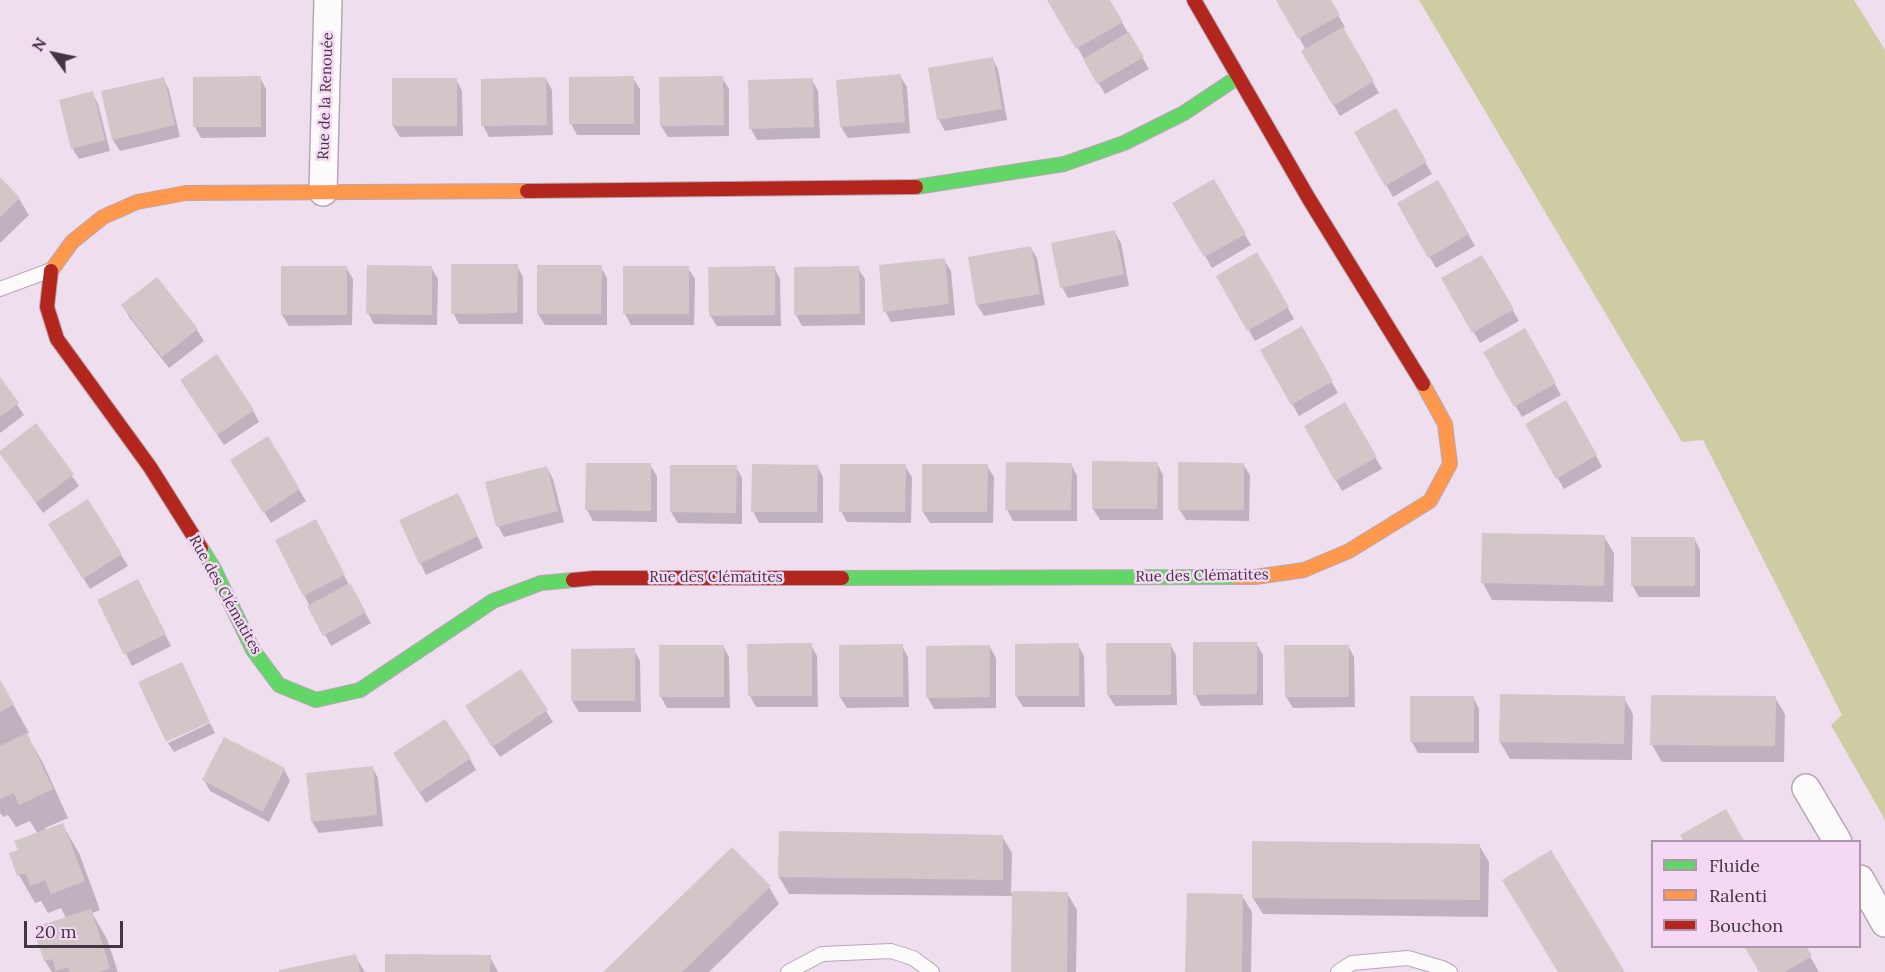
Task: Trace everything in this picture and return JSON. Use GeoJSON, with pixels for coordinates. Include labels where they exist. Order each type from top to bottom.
{"type":"FeatureCollection","features":[{"type":"Feature","properties":{"kind":"street","name":"Rue de la Renouée"},"geometry":{"type":"LineString","coordinates":[[323,192],[328,0]]}},
{"type":"Feature","properties":{"kind":"street","name":"Rue des Clématites"},"geometry":{"type":"LineString","coordinates":[[51,270],[47,307],[57,339],[150,467],[207,557],[253,650],[279,685],[316,700],[360,690],[493,601],[541,583],[594,578],[1255,577],[1304,570],[1349,551],[1430,501],[1450,464],[1445,424],[1430,394],[1309,199],[1194,0]]}},
{"type":"Feature","properties":{"kind":"street"},"geometry":{"type":"LineString","coordinates":[[51,270],[72,242],[103,217],[137,202],[186,193],[912,188],[1064,164],[1124,143],[1184,114],[1238,77]]}},
{"type":"Feature","properties":{"kind":"street"},"geometry":{"type":"LineString","coordinates":[[1806,789],[1837,840]]}},
{"type":"Feature","properties":{"kind":"street"},"geometry":{"type":"LineString","coordinates":[[1861,881],[1885,922]]}},
{"type":"Feature","properties":{"kind":"lane"},"geometry":{"type":"LineString","coordinates":[[0,289],[51,270]]}},
{"type":"Feature","properties":{"kind":"lane"},"geometry":{"type":"LineString","coordinates":[[788,972],[822,954],[891,951],[913,958],[932,972]]}},
{"type":"Feature","properties":{"kind":"lane"},"geometry":{"type":"LineString","coordinates":[[1338,972],[1352,963],[1408,958],[1450,972]]}},
{"type":"Feature","properties":{"kind":"green space"},"geometry":{"type":"Polygon","coordinates":[[[1419,0],[1854,0],[1885,50],[1885,820],[1831,725],[1842,715],[1703,440],[1682,442],[1419,0]]]}},
{"type":"Feature","properties":{"kind":"building"},"geometry":{"type":"Polygon","coordinates":[[[1047,0],[1110,0],[1123,22],[1076,49],[1047,0]]]}},
{"type":"Feature","properties":{"kind":"building"},"geometry":{"type":"Polygon","coordinates":[[[1276,0],[1331,0],[1340,15],[1298,39],[1276,0]]]}},
{"type":"Feature","properties":{"kind":"building"},"geometry":{"type":"Polygon","coordinates":[[[1343,27],[1374,81],[1333,106],[1301,51],[1343,27]]]}},
{"type":"Feature","properties":{"kind":"building"},"geometry":{"type":"Polygon","coordinates":[[[1129,32],[1144,57],[1097,84],[1083,59],[1129,32]]]}},
{"type":"Feature","properties":{"kind":"building"},"geometry":{"type":"Polygon","coordinates":[[[993,57],[1002,109],[937,120],[928,68],[993,57]]]}},
{"type":"Feature","properties":{"kind":"building"},"geometry":{"type":"Polygon","coordinates":[[[901,74],[905,122],[840,127],[836,80],[901,74]]]}},
{"type":"Feature","properties":{"kind":"building"},"geometry":{"type":"Polygon","coordinates":[[[261,76],[261,127],[193,127],[193,77],[261,76]]]}},
{"type":"Feature","properties":{"kind":"building"},"geometry":{"type":"Polygon","coordinates":[[[634,76],[634,124],[569,124],[569,77],[634,76]]]}},
{"type":"Feature","properties":{"kind":"building"},"geometry":{"type":"Polygon","coordinates":[[[723,76],[724,125],[660,126],[659,77],[723,76]]]}},
{"type":"Feature","properties":{"kind":"building"},"geometry":{"type":"Polygon","coordinates":[[[164,77],[175,125],[112,140],[101,91],[164,77]]]}},
{"type":"Feature","properties":{"kind":"building"},"geometry":{"type":"Polygon","coordinates":[[[546,77],[547,125],[481,126],[481,79],[546,77]]]}},
{"type":"Feature","properties":{"kind":"building"},"geometry":{"type":"Polygon","coordinates":[[[392,78],[457,78],[457,126],[392,126],[392,78]]]}},
{"type":"Feature","properties":{"kind":"building"},"geometry":{"type":"Polygon","coordinates":[[[813,78],[814,127],[749,129],[748,80],[813,78]]]}},
{"type":"Feature","properties":{"kind":"building"},"geometry":{"type":"Polygon","coordinates":[[[93,91],[105,140],[71,149],[59,100],[93,91]]]}},
{"type":"Feature","properties":{"kind":"building"},"geometry":{"type":"Polygon","coordinates":[[[1396,108],[1427,162],[1385,186],[1354,132],[1396,108]]]}},
{"type":"Feature","properties":{"kind":"building"},"geometry":{"type":"Polygon","coordinates":[[[0,177],[20,198],[0,217],[0,177]]]}},
{"type":"Feature","properties":{"kind":"building"},"geometry":{"type":"Polygon","coordinates":[[[1214,179],[1246,234],[1204,257],[1172,203],[1214,179]]]}},
{"type":"Feature","properties":{"kind":"building"},"geometry":{"type":"Polygon","coordinates":[[[1438,180],[1469,234],[1428,258],[1397,203],[1438,180]]]}},
{"type":"Feature","properties":{"kind":"building"},"geometry":{"type":"Polygon","coordinates":[[[1115,230],[1124,274],[1060,288],[1051,243],[1115,230]]]}},
{"type":"Feature","properties":{"kind":"building"},"geometry":{"type":"Polygon","coordinates":[[[1031,246],[1040,294],[976,305],[968,257],[1031,246]]]}},
{"type":"Feature","properties":{"kind":"building"},"geometry":{"type":"Polygon","coordinates":[[[1257,252],[1289,307],[1247,331],[1216,276],[1257,252]]]}},
{"type":"Feature","properties":{"kind":"building"},"geometry":{"type":"Polygon","coordinates":[[[1482,255],[1514,309],[1472,333],[1441,278],[1482,255]]]}},
{"type":"Feature","properties":{"kind":"building"},"geometry":{"type":"Polygon","coordinates":[[[945,258],[949,304],[883,312],[879,265],[945,258]]]}},
{"type":"Feature","properties":{"kind":"building"},"geometry":{"type":"Polygon","coordinates":[[[451,264],[518,264],[517,313],[451,314],[451,264]]]}},
{"type":"Feature","properties":{"kind":"building"},"geometry":{"type":"Polygon","coordinates":[[[367,265],[432,266],[432,315],[366,314],[367,265]]]}},
{"type":"Feature","properties":{"kind":"building"},"geometry":{"type":"Polygon","coordinates":[[[537,265],[602,265],[601,314],[537,314],[537,265]]]}},
{"type":"Feature","properties":{"kind":"building"},"geometry":{"type":"Polygon","coordinates":[[[281,266],[347,266],[347,315],[281,315],[281,266]]]}},
{"type":"Feature","properties":{"kind":"building"},"geometry":{"type":"Polygon","coordinates":[[[623,266],[689,266],[689,314],[623,314],[623,266]]]}},
{"type":"Feature","properties":{"kind":"building"},"geometry":{"type":"Polygon","coordinates":[[[775,266],[775,315],[709,316],[708,267],[775,266]]]}},
{"type":"Feature","properties":{"kind":"building"},"geometry":{"type":"Polygon","coordinates":[[[859,266],[860,314],[794,315],[794,267],[859,266]]]}},
{"type":"Feature","properties":{"kind":"building"},"geometry":{"type":"Polygon","coordinates":[[[157,277],[198,329],[162,357],[121,305],[157,277]]]}},
{"type":"Feature","properties":{"kind":"building"},"geometry":{"type":"Polygon","coordinates":[[[1302,326],[1333,381],[1291,405],[1260,350],[1302,326]]]}},
{"type":"Feature","properties":{"kind":"building"},"geometry":{"type":"Polygon","coordinates":[[[1525,328],[1556,383],[1514,407],[1483,352],[1525,328]]]}},
{"type":"Feature","properties":{"kind":"building"},"geometry":{"type":"Polygon","coordinates":[[[217,354],[254,410],[217,435],[180,380],[217,354]]]}},
{"type":"Feature","properties":{"kind":"building"},"geometry":{"type":"Polygon","coordinates":[[[0,377],[19,403],[0,417],[0,377]]]}},
{"type":"Feature","properties":{"kind":"building"},"geometry":{"type":"Polygon","coordinates":[[[1566,400],[1597,455],[1556,479],[1525,424],[1566,400]]]}},
{"type":"Feature","properties":{"kind":"building"},"geometry":{"type":"Polygon","coordinates":[[[1345,402],[1377,457],[1335,481],[1304,426],[1345,402]]]}},
{"type":"Feature","properties":{"kind":"building"},"geometry":{"type":"Polygon","coordinates":[[[36,423],[74,474],[36,503],[0,451],[36,423]]]}},
{"type":"Feature","properties":{"kind":"building"},"geometry":{"type":"Polygon","coordinates":[[[268,436],[300,489],[263,513],[230,460],[268,436]]]}},
{"type":"Feature","properties":{"kind":"building"},"geometry":{"type":"Polygon","coordinates":[[[1092,461],[1158,462],[1157,509],[1092,509],[1092,461]]]}},
{"type":"Feature","properties":{"kind":"building"},"geometry":{"type":"Polygon","coordinates":[[[1006,462],[1072,463],[1071,510],[1005,510],[1006,462]]]}},
{"type":"Feature","properties":{"kind":"building"},"geometry":{"type":"Polygon","coordinates":[[[1178,462],[1244,463],[1244,510],[1178,510],[1178,462]]]}},
{"type":"Feature","properties":{"kind":"building"},"geometry":{"type":"Polygon","coordinates":[[[586,463],[651,463],[651,511],[585,510],[586,463]]]}},
{"type":"Feature","properties":{"kind":"building"},"geometry":{"type":"Polygon","coordinates":[[[752,464],[818,465],[817,512],[751,512],[752,464]]]}},
{"type":"Feature","properties":{"kind":"building"},"geometry":{"type":"Polygon","coordinates":[[[840,464],[906,464],[905,512],[839,512],[840,464]]]}},
{"type":"Feature","properties":{"kind":"building"},"geometry":{"type":"Polygon","coordinates":[[[922,464],[988,464],[987,512],[922,512],[922,464]]]}},
{"type":"Feature","properties":{"kind":"building"},"geometry":{"type":"Polygon","coordinates":[[[670,465],[737,465],[736,513],[670,512],[670,465]]]}},
{"type":"Feature","properties":{"kind":"building"},"geometry":{"type":"Polygon","coordinates":[[[547,466],[558,511],[496,527],[485,482],[547,466]]]}},
{"type":"Feature","properties":{"kind":"building"},"geometry":{"type":"Polygon","coordinates":[[[458,493],[478,536],[419,564],[399,520],[458,493]]]}},
{"type":"Feature","properties":{"kind":"building"},"geometry":{"type":"Polygon","coordinates":[[[88,499],[122,554],[83,579],[48,524],[88,499]]]}},
{"type":"Feature","properties":{"kind":"building"},"geometry":{"type":"Polygon","coordinates":[[[316,519],[345,575],[303,596],[275,540],[316,519]]]}},
{"type":"Feature","properties":{"kind":"building"},"geometry":{"type":"Polygon","coordinates":[[[1482,533],[1605,535],[1604,586],[1481,583],[1482,533]]]}},
{"type":"Feature","properties":{"kind":"building"},"geometry":{"type":"Polygon","coordinates":[[[1631,537],[1695,537],[1695,586],[1631,586],[1631,537]]]}},
{"type":"Feature","properties":{"kind":"building"},"geometry":{"type":"Polygon","coordinates":[[[138,579],[166,634],[124,655],[97,600],[138,579]]]}},
{"type":"Feature","properties":{"kind":"building"},"geometry":{"type":"Polygon","coordinates":[[[350,583],[366,612],[323,636],[307,606],[350,583]]]}},
{"type":"Feature","properties":{"kind":"building"},"geometry":{"type":"Polygon","coordinates":[[[1193,642],[1257,642],[1257,694],[1193,695],[1193,642]]]}},
{"type":"Feature","properties":{"kind":"building"},"geometry":{"type":"Polygon","coordinates":[[[812,643],[812,696],[748,696],[747,644],[812,643]]]}},
{"type":"Feature","properties":{"kind":"building"},"geometry":{"type":"Polygon","coordinates":[[[1079,643],[1079,696],[1015,696],[1015,644],[1079,643]]]}},
{"type":"Feature","properties":{"kind":"building"},"geometry":{"type":"Polygon","coordinates":[[[1106,643],[1171,643],[1171,695],[1107,695],[1106,643]]]}},
{"type":"Feature","properties":{"kind":"building"},"geometry":{"type":"Polygon","coordinates":[[[903,644],[903,697],[839,697],[839,645],[903,644]]]}},
{"type":"Feature","properties":{"kind":"building"},"geometry":{"type":"Polygon","coordinates":[[[659,645],[724,645],[724,697],[659,697],[659,645]]]}},
{"type":"Feature","properties":{"kind":"building"},"geometry":{"type":"Polygon","coordinates":[[[990,645],[990,697],[926,698],[926,646],[990,645]]]}},
{"type":"Feature","properties":{"kind":"building"},"geometry":{"type":"Polygon","coordinates":[[[1284,645],[1349,645],[1349,697],[1285,697],[1284,645]]]}},
{"type":"Feature","properties":{"kind":"building"},"geometry":{"type":"Polygon","coordinates":[[[635,648],[635,701],[571,701],[571,649],[635,648]]]}},
{"type":"Feature","properties":{"kind":"building"},"geometry":{"type":"Polygon","coordinates":[[[182,662],[210,722],[166,742],[138,682],[182,662]]]}},
{"type":"Feature","properties":{"kind":"building"},"geometry":{"type":"Polygon","coordinates":[[[521,669],[548,710],[492,747],[465,706],[521,669]]]}},
{"type":"Feature","properties":{"kind":"building"},"geometry":{"type":"Polygon","coordinates":[[[0,680],[14,704],[0,712],[0,680]]]}},
{"type":"Feature","properties":{"kind":"building"},"geometry":{"type":"Polygon","coordinates":[[[1500,694],[1625,696],[1624,744],[1499,742],[1500,694]]]}},
{"type":"Feature","properties":{"kind":"building"},"geometry":{"type":"Polygon","coordinates":[[[1651,695],[1776,696],[1775,746],[1650,745],[1651,695]]]}},
{"type":"Feature","properties":{"kind":"building"},"geometry":{"type":"Polygon","coordinates":[[[1410,696],[1474,696],[1474,742],[1410,742],[1410,696]]]}},
{"type":"Feature","properties":{"kind":"building"},"geometry":{"type":"Polygon","coordinates":[[[445,719],[471,758],[419,793],[393,753],[445,719]]]}},
{"type":"Feature","properties":{"kind":"building"},"geometry":{"type":"Polygon","coordinates":[[[27,733],[53,789],[19,805],[14,793],[0,799],[0,746],[27,733]]]}},
{"type":"Feature","properties":{"kind":"building"},"geometry":{"type":"Polygon","coordinates":[[[224,737],[285,768],[263,812],[202,780],[224,737]]]}},
{"type":"Feature","properties":{"kind":"building"},"geometry":{"type":"Polygon","coordinates":[[[373,766],[377,815],[311,822],[306,773],[373,766]]]}},
{"type":"Feature","properties":{"kind":"building"},"geometry":{"type":"Polygon","coordinates":[[[1726,809],[1744,840],[1683,840],[1680,835],[1726,809]]]}},
{"type":"Feature","properties":{"kind":"building"},"geometry":{"type":"Polygon","coordinates":[[[63,823],[85,881],[51,894],[45,880],[30,886],[26,873],[17,876],[9,853],[18,850],[14,841],[63,823]]]}},
{"type":"Feature","properties":{"kind":"building"},"geometry":{"type":"Polygon","coordinates":[[[779,831],[1003,835],[1003,880],[778,877],[779,831]]]}},
{"type":"Feature","properties":{"kind":"building"},"geometry":{"type":"Polygon","coordinates":[[[1252,841],[1480,844],[1480,900],[1252,898],[1252,841]]]}},
{"type":"Feature","properties":{"kind":"building"},"geometry":{"type":"Polygon","coordinates":[[[732,847],[771,886],[682,972],[603,972],[732,847]]]}},
{"type":"Feature","properties":{"kind":"building"},"geometry":{"type":"Polygon","coordinates":[[[1551,850],[1625,972],[1558,972],[1502,880],[1551,850]]]}},
{"type":"Feature","properties":{"kind":"building"},"geometry":{"type":"Polygon","coordinates":[[[1012,891],[1068,892],[1067,972],[1011,972],[1012,891]]]}},
{"type":"Feature","properties":{"kind":"building"},"geometry":{"type":"Polygon","coordinates":[[[1187,893],[1243,894],[1242,972],[1185,972],[1187,893]]]}},
{"type":"Feature","properties":{"kind":"building"},"geometry":{"type":"Polygon","coordinates":[[[91,909],[110,968],[99,972],[70,972],[68,967],[56,971],[52,959],[44,961],[36,937],[45,935],[41,925],[91,909]]]}},
{"type":"Feature","properties":{"kind":"building"},"geometry":{"type":"Polygon","coordinates":[[[1745,948],[1807,948],[1812,956],[1785,972],[1759,972],[1745,948]]]}},
{"type":"Feature","properties":{"kind":"building"},"geometry":{"type":"Polygon","coordinates":[[[356,954],[360,972],[279,972],[279,970],[356,954]]]}},
{"type":"Feature","properties":{"kind":"building"},"geometry":{"type":"Polygon","coordinates":[[[385,954],[491,955],[490,972],[385,972],[385,954]]]}},
{"type":"Feature","properties":{"kind":"traffic: fast"},"geometry":{"type":"LineString","coordinates":[[916,187],[1064,164],[1124,143],[1184,113],[1238,77]]}},
{"type":"Feature","properties":{"kind":"traffic: fast"},"geometry":{"type":"LineString","coordinates":[[201,548],[213,567],[253,650],[279,685],[316,700],[360,690],[493,601],[541,583],[573,580]]}},
{"type":"Feature","properties":{"kind":"traffic: fast"},"geometry":{"type":"LineString","coordinates":[[842,578],[1237,577]]}},
{"type":"Feature","properties":{"kind":"traffic: slow"},"geometry":{"type":"LineString","coordinates":[[51,271],[72,242],[103,217],[137,202],[186,193],[527,191]]}},
{"type":"Feature","properties":{"kind":"traffic: slow"},"geometry":{"type":"LineString","coordinates":[[1237,577],[1255,577],[1304,570],[1349,551],[1430,501],[1450,464],[1445,424],[1423,384]]}},
{"type":"Feature","properties":{"kind":"traffic: jam"},"geometry":{"type":"LineString","coordinates":[[1194,0],[1309,199],[1423,384]]}},
{"type":"Feature","properties":{"kind":"traffic: jam"},"geometry":{"type":"LineString","coordinates":[[527,191],[916,187]]}},
{"type":"Feature","properties":{"kind":"traffic: jam"},"geometry":{"type":"LineString","coordinates":[[51,271],[47,307],[57,339],[150,467],[201,548]]}},
{"type":"Feature","properties":{"kind":"traffic: jam"},"geometry":{"type":"LineString","coordinates":[[573,580],[594,578],[842,578]]}}]}
